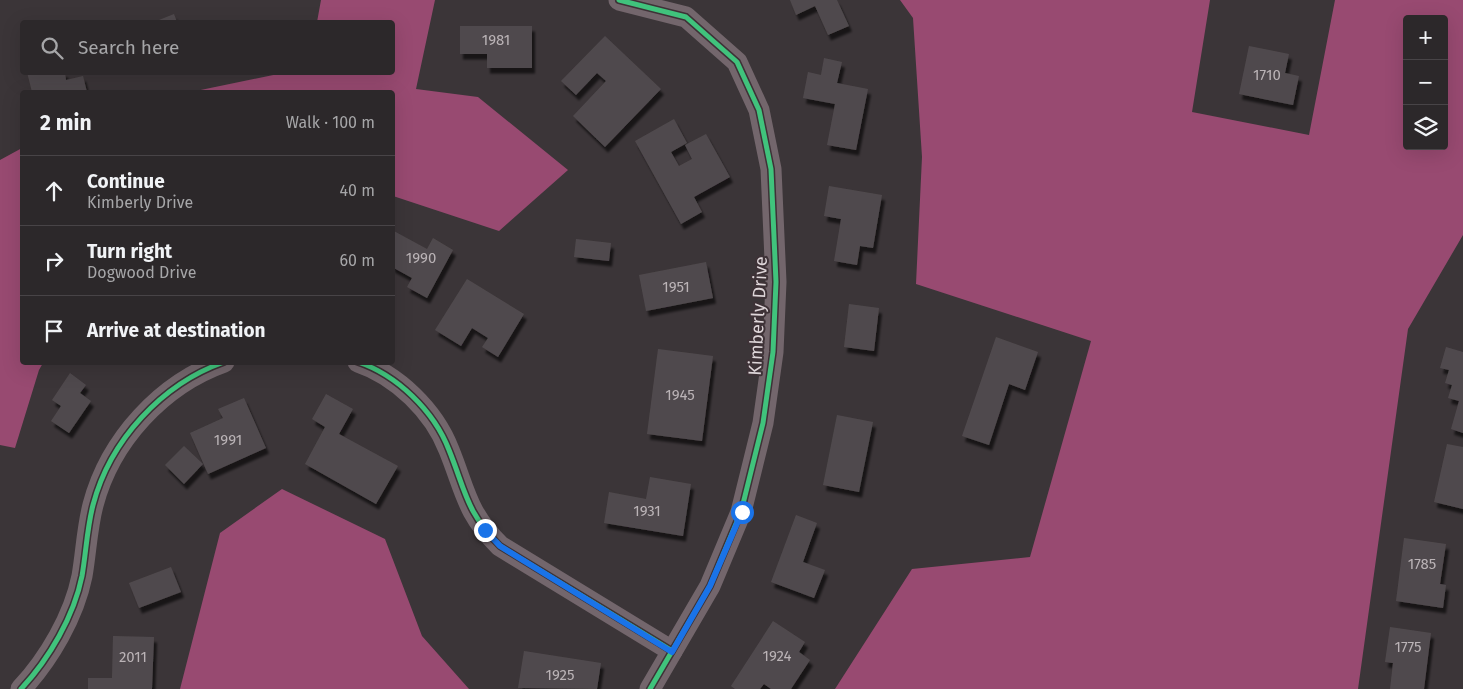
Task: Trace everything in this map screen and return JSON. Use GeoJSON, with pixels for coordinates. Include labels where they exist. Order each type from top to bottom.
{"type":"FeatureCollection","features":[{"type":"Feature","properties":{"kind":"street","name":"Kimberly Drive"},"geometry":{"type":"LineString","coordinates":[[619,0],[686,17],[737,62],[759,110],[771,169],[776,282],[773,352],[763,423],[742,512],[710,586],[650,689]]}},
{"type":"Feature","properties":{"kind":"street"},"geometry":{"type":"LineString","coordinates":[[21,689],[47,655],[68,617],[81,578],[93,504],[110,463],[133,428],[159,398],[201,371],[216,365]]}},
{"type":"Feature","properties":{"kind":"street"},"geometry":{"type":"LineString","coordinates":[[364,365],[403,386],[435,423],[449,449],[472,513],[500,546],[672,652]]}},
{"type":"Feature","properties":{"kind":"shaded area"},"geometry":{"type":"Polygon","coordinates":[[[321,0],[435,0],[416,89],[478,97],[568,170],[499,231],[395,197],[395,90],[201,90],[273,75],[395,75],[395,20],[317,20],[321,0]]]}},
{"type":"Feature","properties":{"kind":"shaded area"},"geometry":{"type":"Polygon","coordinates":[[[900,0],[1210,0],[1192,112],[1309,135],[1335,0],[1463,0],[1463,235],[1408,329],[1358,689],[835,689],[912,569],[1030,557],[1091,341],[916,284],[922,157],[913,18],[900,0]]]}},
{"type":"Feature","properties":{"kind":"shaded area"},"geometry":{"type":"Polygon","coordinates":[[[20,149],[20,365],[42,365],[15,448],[0,445],[0,160],[20,149]]]}},
{"type":"Feature","properties":{"kind":"shaded area"},"geometry":{"type":"Polygon","coordinates":[[[282,489],[385,539],[422,636],[469,689],[180,689],[220,533],[282,489]]]}},
{"type":"Feature","properties":{"kind":"building"},"geometry":{"type":"Polygon","coordinates":[[[790,0],[837,0],[849,26],[828,35],[815,6],[796,15],[790,0]]]}},
{"type":"Feature","properties":{"kind":"building"},"geometry":{"type":"Polygon","coordinates":[[[174,14],[176,20],[159,20],[174,14]]]}},
{"type":"Feature","properties":{"kind":"building"},"geometry":{"type":"Polygon","coordinates":[[[460,26],[532,26],[532,68],[487,68],[487,54],[460,54],[460,26]]]}},
{"type":"Feature","properties":{"kind":"building"},"geometry":{"type":"Polygon","coordinates":[[[605,36],[661,89],[605,147],[573,116],[606,81],[597,73],[576,95],[561,81],[605,36]]]}},
{"type":"Feature","properties":{"kind":"building"},"geometry":{"type":"Polygon","coordinates":[[[1249,46],[1289,54],[1285,73],[1299,76],[1293,105],[1239,94],[1249,46]]]}},
{"type":"Feature","properties":{"kind":"building"},"geometry":{"type":"Polygon","coordinates":[[[824,58],[842,62],[837,83],[868,89],[856,150],[827,145],[835,104],[803,98],[808,72],[821,75],[824,58]]]}},
{"type":"Feature","properties":{"kind":"building"},"geometry":{"type":"Polygon","coordinates":[[[28,75],[65,75],[66,80],[83,76],[86,90],[32,90],[28,75]]]}},
{"type":"Feature","properties":{"kind":"building"},"geometry":{"type":"Polygon","coordinates":[[[674,119],[687,143],[671,152],[679,166],[692,159],[685,145],[706,134],[730,177],[694,197],[702,212],[681,224],[635,141],[674,119]]]}},
{"type":"Feature","properties":{"kind":"building"},"geometry":{"type":"Polygon","coordinates":[[[829,186],[882,195],[873,248],[860,246],[857,265],[834,261],[841,219],[824,216],[829,186]]]}},
{"type":"Feature","properties":{"kind":"building"},"geometry":{"type":"Polygon","coordinates":[[[395,232],[427,249],[433,238],[453,250],[427,298],[407,287],[412,278],[395,269],[395,232]]]}},
{"type":"Feature","properties":{"kind":"building"},"geometry":{"type":"Polygon","coordinates":[[[576,239],[611,243],[609,261],[574,257],[576,239]]]}},
{"type":"Feature","properties":{"kind":"building"},"geometry":{"type":"Polygon","coordinates":[[[706,262],[713,298],[646,311],[639,275],[706,262]]]}},
{"type":"Feature","properties":{"kind":"building"},"geometry":{"type":"Polygon","coordinates":[[[467,279],[524,314],[498,357],[482,347],[488,338],[472,328],[461,346],[435,330],[467,279]]]}},
{"type":"Feature","properties":{"kind":"building"},"geometry":{"type":"Polygon","coordinates":[[[849,304],[879,308],[874,351],[844,347],[849,304]]]}},
{"type":"Feature","properties":{"kind":"building"},"geometry":{"type":"Polygon","coordinates":[[[996,337],[1038,352],[1025,390],[1009,384],[989,445],[962,436],[996,337]]]}},
{"type":"Feature","properties":{"kind":"building"},"geometry":{"type":"Polygon","coordinates":[[[1446,347],[1463,352],[1463,433],[1451,429],[1459,401],[1448,398],[1452,385],[1445,383],[1449,370],[1440,368],[1446,347]]]}},
{"type":"Feature","properties":{"kind":"building"},"geometry":{"type":"Polygon","coordinates":[[[658,349],[713,356],[702,441],[647,434],[658,349]]]}},
{"type":"Feature","properties":{"kind":"building"},"geometry":{"type":"Polygon","coordinates":[[[70,373],[86,385],[80,393],[91,401],[69,433],[51,421],[61,406],[52,400],[70,373]]]}},
{"type":"Feature","properties":{"kind":"building"},"geometry":{"type":"Polygon","coordinates":[[[326,394],[353,409],[339,434],[398,466],[376,504],[305,464],[325,427],[312,419],[326,394]]]}},
{"type":"Feature","properties":{"kind":"building"},"geometry":{"type":"Polygon","coordinates":[[[244,398],[266,448],[208,474],[190,433],[223,418],[218,409],[244,398]]]}},
{"type":"Feature","properties":{"kind":"building"},"geometry":{"type":"Polygon","coordinates":[[[837,415],[873,422],[859,492],[823,485],[837,415]]]}},
{"type":"Feature","properties":{"kind":"building"},"geometry":{"type":"Polygon","coordinates":[[[1447,444],[1463,447],[1463,509],[1434,502],[1447,444]]]}},
{"type":"Feature","properties":{"kind":"building"},"geometry":{"type":"Polygon","coordinates":[[[184,446],[203,464],[184,484],[165,465],[184,446]]]}},
{"type":"Feature","properties":{"kind":"building"},"geometry":{"type":"Polygon","coordinates":[[[650,477],[691,484],[683,536],[604,523],[609,492],[646,499],[650,477]]]}},
{"type":"Feature","properties":{"kind":"building"},"geometry":{"type":"Polygon","coordinates":[[[796,515],[817,523],[803,562],[825,570],[814,598],[771,582],[796,515]]]}},
{"type":"Feature","properties":{"kind":"building"},"geometry":{"type":"Polygon","coordinates":[[[1404,538],[1446,544],[1440,584],[1446,585],[1443,608],[1396,601],[1404,538]]]}},
{"type":"Feature","properties":{"kind":"building"},"geometry":{"type":"Polygon","coordinates":[[[171,567],[181,592],[139,608],[129,583],[171,567]]]}},
{"type":"Feature","properties":{"kind":"building"},"geometry":{"type":"Polygon","coordinates":[[[773,621],[805,642],[799,652],[810,660],[791,689],[771,689],[764,684],[760,689],[735,689],[731,686],[773,621]]]}},
{"type":"Feature","properties":{"kind":"building"},"geometry":{"type":"Polygon","coordinates":[[[1390,627],[1431,633],[1424,689],[1390,689],[1393,663],[1385,662],[1390,627]]]}},
{"type":"Feature","properties":{"kind":"building"},"geometry":{"type":"Polygon","coordinates":[[[113,636],[154,637],[152,689],[88,689],[88,678],[112,678],[113,636]]]}},
{"type":"Feature","properties":{"kind":"building"},"geometry":{"type":"Polygon","coordinates":[[[524,651],[601,663],[597,689],[518,688],[524,651]]]}},
{"type":"Feature","properties":{"kind":"cycle path"},"geometry":{"type":"LineString","coordinates":[[619,0],[686,17],[737,62],[759,110],[771,169],[776,282],[773,352],[763,423],[741,512],[710,586],[650,689]]}},
{"type":"Feature","properties":{"kind":"cycle path"},"geometry":{"type":"LineString","coordinates":[[21,689],[50,651],[73,606],[82,576],[93,505],[101,481],[112,458],[142,417],[160,400],[180,384],[217,365]]}},
{"type":"Feature","properties":{"kind":"cycle path"},"geometry":{"type":"LineString","coordinates":[[365,365],[400,385],[424,408],[449,450],[473,512],[500,546],[672,651]]}},
{"type":"Feature","properties":{"kind":"route"},"geometry":{"type":"LineString","coordinates":[[485,530],[500,546],[672,652],[710,586],[742,512]]}}]}
